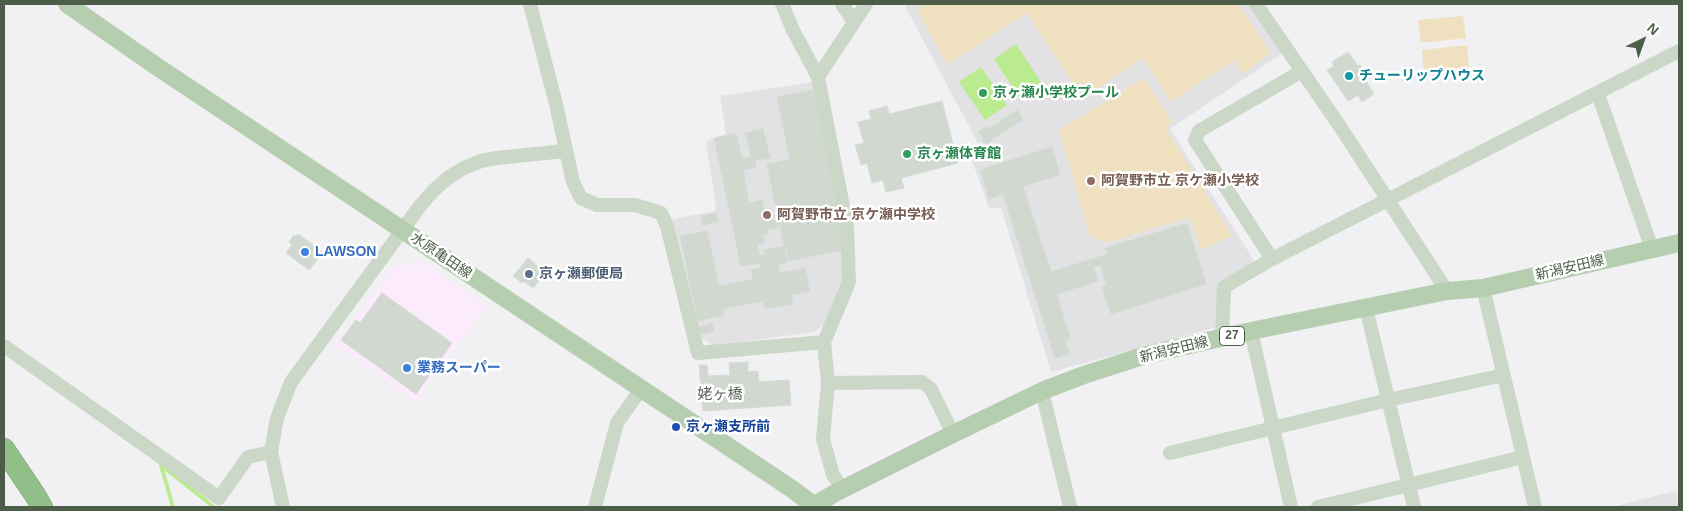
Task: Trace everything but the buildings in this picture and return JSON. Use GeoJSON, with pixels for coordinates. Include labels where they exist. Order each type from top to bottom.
{"type":"FeatureCollection","features":[{"type":"Feature","properties":{"kind":"highway"},"geometry":{"type":"LineString","coordinates":[[4,449],[42,507]]}},
{"type":"Feature","properties":{"kind":"main road","name":"水原亀田線"},"geometry":{"type":"LineString","coordinates":[[67,4],[156,66],[792,489],[814,507]]}},
{"type":"Feature","properties":{"kind":"main road","name":"新潟安田線"},"geometry":{"type":"LineString","coordinates":[[814,507],[843,490],[953,434],[1042,391],[1146,355],[1251,331],[1447,291],[1483,288],[1679,243]]}},
{"type":"Feature","properties":{"kind":"street"},"geometry":{"type":"LineString","coordinates":[[530,4],[556,104],[573,182],[581,198],[597,205],[635,205],[661,213],[667,226],[698,353],[824,342]]}},
{"type":"Feature","properties":{"kind":"street"},"geometry":{"type":"LineString","coordinates":[[782,4],[793,30],[818,77],[847,227],[849,282],[824,342],[828,383],[824,439],[833,475],[843,490]]}},
{"type":"Feature","properties":{"kind":"street"},"geometry":{"type":"LineString","coordinates":[[842,4],[854,22]]}},
{"type":"Feature","properties":{"kind":"street"},"geometry":{"type":"LineString","coordinates":[[818,77],[866,4]]}},
{"type":"Feature","properties":{"kind":"street"},"geometry":{"type":"LineString","coordinates":[[1256,4],[1389,201],[1447,291]]}},
{"type":"Feature","properties":{"kind":"street"},"geometry":{"type":"LineString","coordinates":[[1222,338],[1224,287],[1272,259],[1389,201],[1679,51]]}},
{"type":"Feature","properties":{"kind":"street"},"geometry":{"type":"LineString","coordinates":[[1272,259],[1195,140],[1199,131],[1302,71]]}},
{"type":"Feature","properties":{"kind":"street"},"geometry":{"type":"LineString","coordinates":[[1598,94],[1652,249]]}},
{"type":"Feature","properties":{"kind":"street"},"geometry":{"type":"LineString","coordinates":[[283,507],[271,452],[277,418],[291,382],[420,206],[449,177],[481,161],[565,151]]}},
{"type":"Feature","properties":{"kind":"street"},"geometry":{"type":"LineString","coordinates":[[1483,288],[1535,507]]}},
{"type":"Feature","properties":{"kind":"street"},"geometry":{"type":"LineString","coordinates":[[1366,308],[1414,507]]}},
{"type":"Feature","properties":{"kind":"street"},"geometry":{"type":"LineString","coordinates":[[1251,331],[1291,507]]}},
{"type":"Feature","properties":{"kind":"street"},"geometry":{"type":"LineString","coordinates":[[4,346],[219,498],[248,457],[271,452]]}},
{"type":"Feature","properties":{"kind":"street"},"geometry":{"type":"LineString","coordinates":[[1170,453],[1388,400],[1504,375]]}},
{"type":"Feature","properties":{"kind":"street"},"geometry":{"type":"LineString","coordinates":[[828,383],[922,382],[932,390],[953,434]]}},
{"type":"Feature","properties":{"kind":"street"},"geometry":{"type":"LineString","coordinates":[[595,507],[617,423],[641,389]]}},
{"type":"Feature","properties":{"kind":"street"},"geometry":{"type":"LineString","coordinates":[[1042,391],[1070,507]]}},
{"type":"Feature","properties":{"kind":"street"},"geometry":{"type":"LineString","coordinates":[[1318,507],[1523,457]]}},
{"type":"Feature","properties":{"kind":"shaded area","name":"阿賀野市立 京ケ瀬小学校"},"geometry":{"type":"Polygon","coordinates":[[[909,4],[1252,4],[1284,52],[1170,129],[1257,265],[1220,281],[1218,327],[1051,372],[1001,208],[989,208],[970,155],[980,147],[905,6],[909,4]]]}},
{"type":"Feature","properties":{"kind":"shaded area"},"geometry":{"type":"Polygon","coordinates":[[[927,4],[1238,4],[1271,53],[1243,74],[1234,60],[1171,102],[1143,58],[1095,90],[1073,84],[1027,13],[947,65],[917,10],[927,4]]]}},
{"type":"Feature","properties":{"kind":"shaded area"},"geometry":{"type":"Polygon","coordinates":[[[1463,16],[1466,38],[1421,43],[1418,20],[1463,16]]]}},
{"type":"Feature","properties":{"kind":"shaded area"},"geometry":{"type":"Polygon","coordinates":[[[1016,44],[1041,82],[1019,97],[994,59],[1016,44]]]}},
{"type":"Feature","properties":{"kind":"shaded area"},"geometry":{"type":"Polygon","coordinates":[[[1467,45],[1469,67],[1424,73],[1422,50],[1467,45]]]}},
{"type":"Feature","properties":{"kind":"shaded area","name":"京ヶ瀬小学校プール"},"geometry":{"type":"Polygon","coordinates":[[[981,67],[1007,105],[985,120],[959,82],[981,67]]]}},
{"type":"Feature","properties":{"kind":"shaded area"},"geometry":{"type":"Polygon","coordinates":[[[1144,78],[1172,122],[1165,127],[1232,236],[1201,250],[1189,217],[1108,243],[1090,236],[1059,130],[1144,78]]]}},
{"type":"Feature","properties":{"kind":"shaded area","name":"阿賀野市立 京ケ瀬中学校"},"geometry":{"type":"Polygon","coordinates":[[[814,82],[845,241],[846,288],[832,319],[814,332],[713,346],[699,336],[672,219],[716,211],[706,142],[726,134],[720,96],[814,82]]]}},
{"type":"Feature","properties":{"kind":"shaded area"},"geometry":{"type":"Polygon","coordinates":[[[422,262],[486,306],[415,402],[336,345],[393,268],[422,262]]]}},
{"type":"Feature","properties":{"kind":"shaded area"},"geometry":{"type":"Polygon","coordinates":[[[1675,491],[1679,507],[1612,507],[1675,491]]]}},
{"type":"Feature","properties":{"kind":"waterway"},"geometry":{"type":"LineString","coordinates":[[161,465],[173,507]]}},
{"type":"Feature","properties":{"kind":"waterway"},"geometry":{"type":"LineString","coordinates":[[162,466],[214,507]]}},
{"type":"Feature","properties":{"kind":"place","name":"チューリップハウス"},"geometry":{"type":"Point","coordinates":[1349,76]}},
{"type":"Feature","properties":{"kind":"place","name":"京ヶ瀬小学校プール"},"geometry":{"type":"Point","coordinates":[983,93]}},
{"type":"Feature","properties":{"kind":"place","name":"京ヶ瀬体育館"},"geometry":{"type":"Point","coordinates":[907,154]}},
{"type":"Feature","properties":{"kind":"place","name":"阿賀野市立 京ケ瀬小学校"},"geometry":{"type":"Point","coordinates":[1091,181]}},
{"type":"Feature","properties":{"kind":"place","name":"阿賀野市立 京ケ瀬中学校"},"geometry":{"type":"Point","coordinates":[767,215]}},
{"type":"Feature","properties":{"kind":"place","name":"LAWSON"},"geometry":{"type":"Point","coordinates":[305,252]}},
{"type":"Feature","properties":{"kind":"place","name":"京ヶ瀬郵便局"},"geometry":{"type":"Point","coordinates":[529,274]}},
{"type":"Feature","properties":{"kind":"place","name":"業務スーパー"},"geometry":{"type":"Point","coordinates":[407,368]}},
{"type":"Feature","properties":{"kind":"place","name":"京ヶ瀬支所前"},"geometry":{"type":"Point","coordinates":[676,427]}},
{"type":"Feature","properties":{"kind":"district","name":"姥ヶ橋"},"geometry":{"type":"Point","coordinates":[720,395]}}]}
